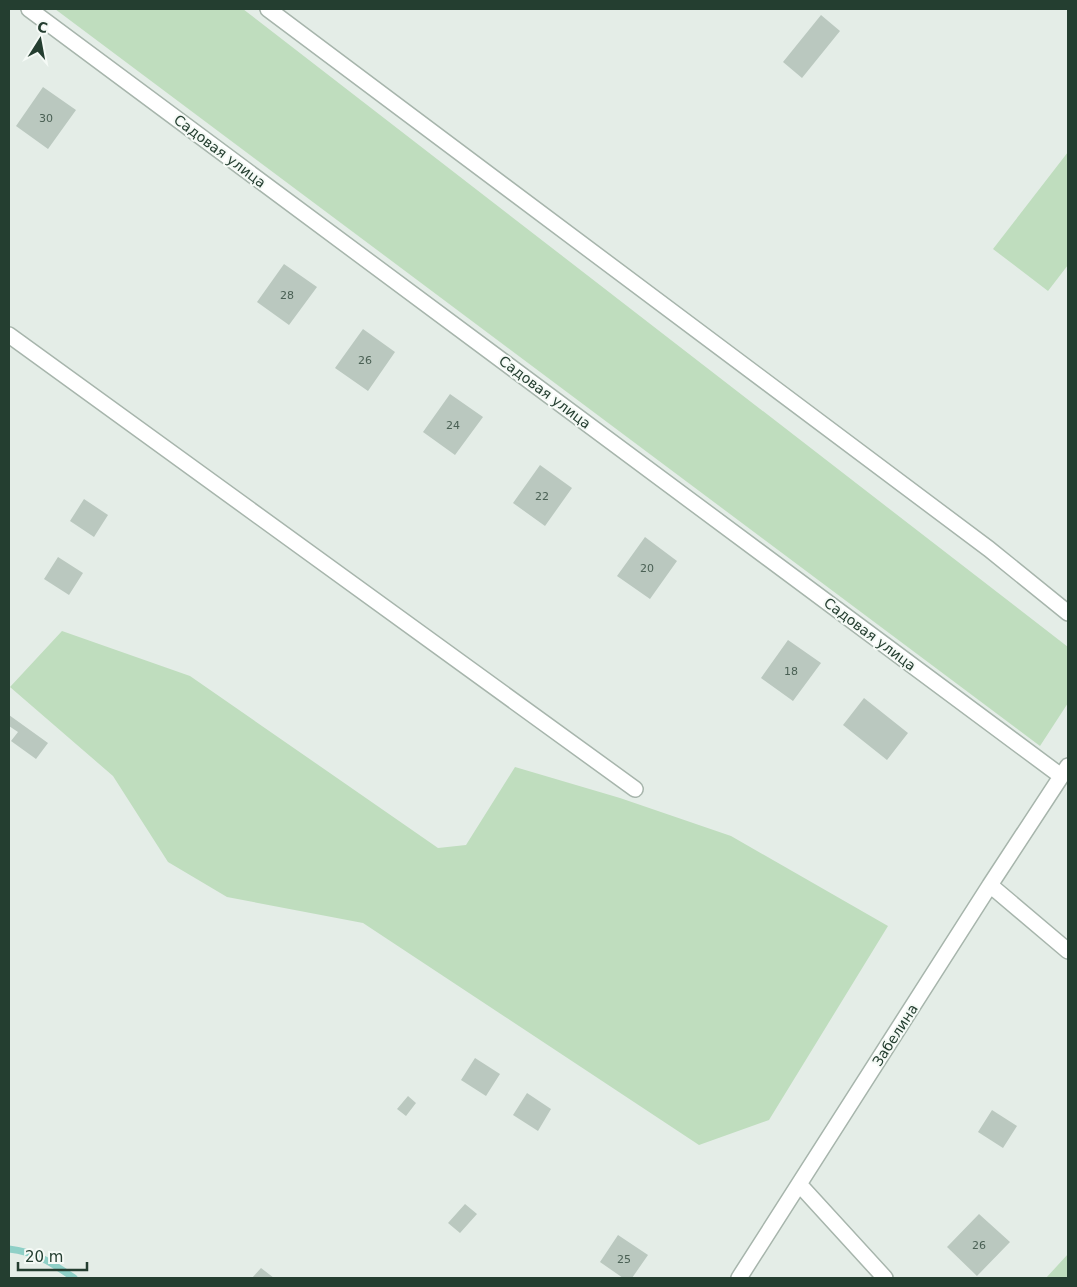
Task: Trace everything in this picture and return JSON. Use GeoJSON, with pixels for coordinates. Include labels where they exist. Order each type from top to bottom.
{"type":"FeatureCollection","features":[{"type":"Feature","properties":{"kind":"street","name":"Садовая улица"},"geometry":{"type":"LineString","coordinates":[[29,9],[1065,771],[990,885]]}},
{"type":"Feature","properties":{"kind":"street"},"geometry":{"type":"LineString","coordinates":[[268,9],[989,549],[1068,613]]}},
{"type":"Feature","properties":{"kind":"street"},"geometry":{"type":"LineString","coordinates":[[9,335],[634,789]]}},
{"type":"Feature","properties":{"kind":"street"},"geometry":{"type":"LineString","coordinates":[[990,885],[1068,951]]}},
{"type":"Feature","properties":{"kind":"street","name":"Забелина"},"geometry":{"type":"LineString","coordinates":[[739,1278],[990,885]]}},
{"type":"Feature","properties":{"kind":"street"},"geometry":{"type":"LineString","coordinates":[[799,1184],[885,1278]]}},
{"type":"Feature","properties":{"kind":"green space"},"geometry":{"type":"Polygon","coordinates":[[[55,9],[243,9],[1068,647],[1068,703],[1040,746],[55,9]]]}},
{"type":"Feature","properties":{"kind":"green space"},"geometry":{"type":"Polygon","coordinates":[[[1068,152],[1068,265],[1048,291],[993,249],[1068,152]]]}},
{"type":"Feature","properties":{"kind":"green space"},"geometry":{"type":"Polygon","coordinates":[[[62,631],[190,676],[438,848],[466,845],[515,767],[620,798],[731,836],[888,926],[769,1120],[699,1145],[363,923],[227,897],[168,862],[113,776],[10,687],[62,631]]]}},
{"type":"Feature","properties":{"kind":"green space"},"geometry":{"type":"Polygon","coordinates":[[[1068,1254],[1068,1278],[1046,1278],[1068,1254]]]}},
{"type":"Feature","properties":{"kind":"building"},"geometry":{"type":"Polygon","coordinates":[[[821,15],[840,31],[802,78],[783,62],[821,15]]]}},
{"type":"Feature","properties":{"kind":"building"},"geometry":{"type":"Polygon","coordinates":[[[43,87],[76,110],[48,149],[16,126],[43,87]]]}},
{"type":"Feature","properties":{"kind":"building"},"geometry":{"type":"Polygon","coordinates":[[[284,264],[317,287],[289,325],[257,302],[284,264]]]}},
{"type":"Feature","properties":{"kind":"building"},"geometry":{"type":"Polygon","coordinates":[[[363,329],[395,352],[368,391],[335,368],[363,329]]]}},
{"type":"Feature","properties":{"kind":"building"},"geometry":{"type":"Polygon","coordinates":[[[450,394],[483,417],[455,455],[423,432],[450,394]]]}},
{"type":"Feature","properties":{"kind":"building"},"geometry":{"type":"Polygon","coordinates":[[[540,465],[572,488],[545,526],[513,503],[540,465]]]}},
{"type":"Feature","properties":{"kind":"building"},"geometry":{"type":"Polygon","coordinates":[[[84,499],[108,515],[94,537],[70,521],[84,499]]]}},
{"type":"Feature","properties":{"kind":"building"},"geometry":{"type":"Polygon","coordinates":[[[645,537],[677,561],[650,599],[617,576],[645,537]]]}},
{"type":"Feature","properties":{"kind":"building"},"geometry":{"type":"Polygon","coordinates":[[[58,557],[83,573],[69,595],[44,579],[58,557]]]}},
{"type":"Feature","properties":{"kind":"building"},"geometry":{"type":"Polygon","coordinates":[[[788,640],[821,663],[793,701],[761,678],[788,640]]]}},
{"type":"Feature","properties":{"kind":"building"},"geometry":{"type":"Polygon","coordinates":[[[864,698],[908,733],[887,760],[843,725],[864,698]]]}},
{"type":"Feature","properties":{"kind":"building"},"geometry":{"type":"Polygon","coordinates":[[[9,715],[48,743],[36,759],[11,741],[18,732],[9,726],[9,715]]]}},
{"type":"Feature","properties":{"kind":"building"},"geometry":{"type":"Polygon","coordinates":[[[475,1058],[500,1074],[486,1096],[461,1080],[475,1058]]]}},
{"type":"Feature","properties":{"kind":"building"},"geometry":{"type":"Polygon","coordinates":[[[527,1093],[551,1109],[538,1131],[513,1115],[527,1093]]]}},
{"type":"Feature","properties":{"kind":"building"},"geometry":{"type":"Polygon","coordinates":[[[408,1096],[416,1103],[406,1116],[397,1109],[408,1096]]]}},
{"type":"Feature","properties":{"kind":"building"},"geometry":{"type":"Polygon","coordinates":[[[992,1110],[1017,1126],[1003,1148],[978,1132],[992,1110]]]}},
{"type":"Feature","properties":{"kind":"building"},"geometry":{"type":"Polygon","coordinates":[[[465,1204],[477,1214],[460,1233],[448,1223],[465,1204]]]}},
{"type":"Feature","properties":{"kind":"building"},"geometry":{"type":"Polygon","coordinates":[[[979,1214],[1010,1242],[977,1276],[947,1247],[979,1214]]]}},
{"type":"Feature","properties":{"kind":"building"},"geometry":{"type":"Polygon","coordinates":[[[618,1235],[648,1255],[632,1278],[623,1278],[600,1262],[618,1235]]]}},
{"type":"Feature","properties":{"kind":"building"},"geometry":{"type":"Polygon","coordinates":[[[261,1268],[274,1278],[252,1278],[261,1268]]]}},
{"type":"Feature","properties":{"kind":"waterway"},"geometry":{"type":"LineString","coordinates":[[9,1249],[19,1250],[36,1256],[74,1278]]}}]}
